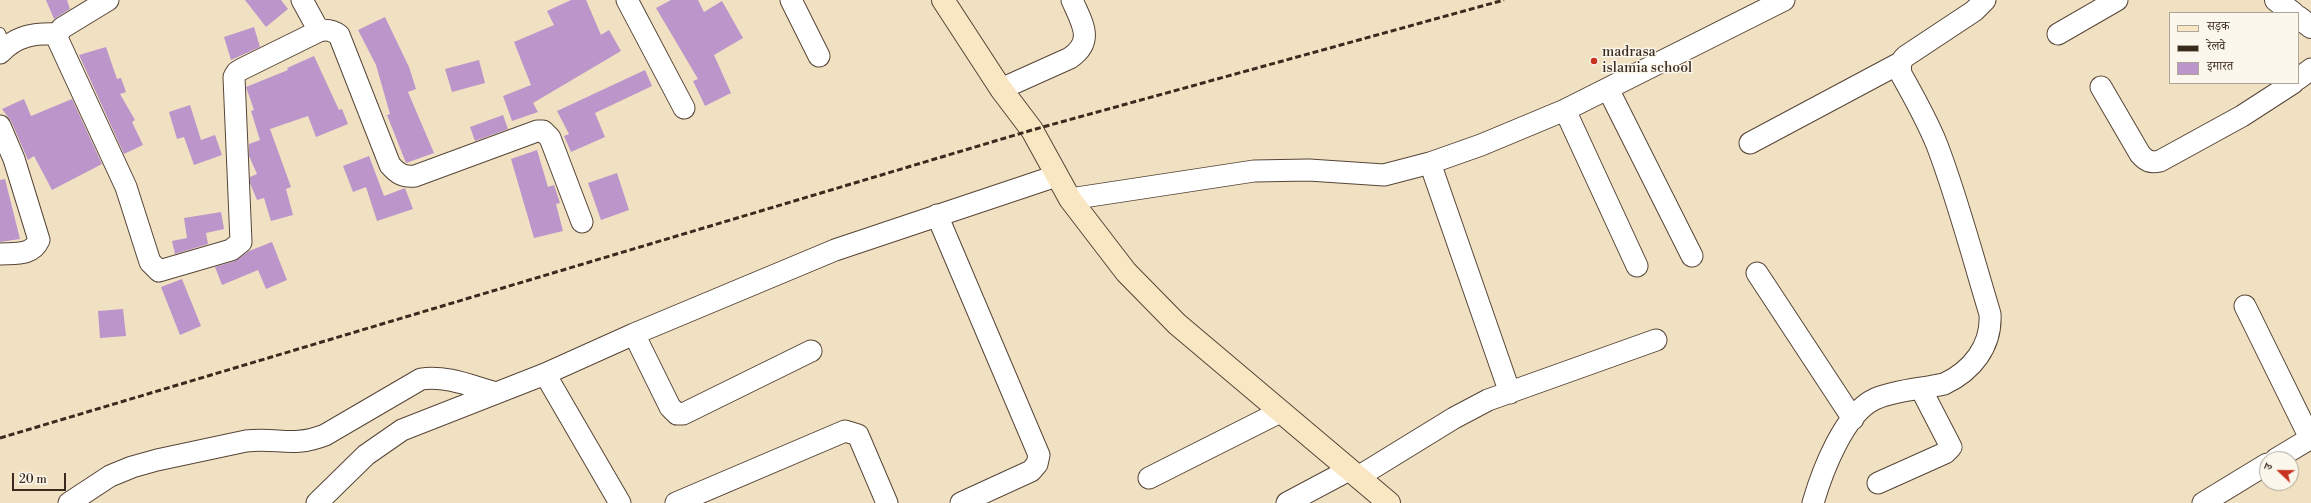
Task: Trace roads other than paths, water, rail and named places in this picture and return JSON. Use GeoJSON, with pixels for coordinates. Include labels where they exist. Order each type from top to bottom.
{"type":"FeatureCollection","features":[{"type":"Feature","properties":{"kind":"main road"},"geometry":{"type":"LineString","coordinates":[[943,0],[1001,90],[1032,130],[1070,199],[1126,272],[1177,324],[1389,503]]}},
{"type":"Feature","properties":{"kind":"street"},"geometry":{"type":"LineString","coordinates":[[58,34],[62,28],[108,0]]}},
{"type":"Feature","properties":{"kind":"street"},"geometry":{"type":"LineString","coordinates":[[302,0],[319,31]]}},
{"type":"Feature","properties":{"kind":"street"},"geometry":{"type":"LineString","coordinates":[[627,0],[684,108]]}},
{"type":"Feature","properties":{"kind":"street"},"geometry":{"type":"LineString","coordinates":[[790,0],[819,56]]}},
{"type":"Feature","properties":{"kind":"street"},"geometry":{"type":"LineString","coordinates":[[1001,90],[1070,58],[1079,52],[1084,44],[1086,32],[1072,0]]}},
{"type":"Feature","properties":{"kind":"street"},"geometry":{"type":"LineString","coordinates":[[1070,199],[1254,171],[1309,170],[1384,175],[1430,163],[1481,145],[1565,110],[1784,0]]}},
{"type":"Feature","properties":{"kind":"street"},"geometry":{"type":"LineString","coordinates":[[1750,143],[1900,63],[1906,56],[1974,11],[1985,0]]}},
{"type":"Feature","properties":{"kind":"street"},"geometry":{"type":"LineString","coordinates":[[2058,34],[2117,0]]}},
{"type":"Feature","properties":{"kind":"street"},"geometry":{"type":"LineString","coordinates":[[2276,0],[2292,12]]}},
{"type":"Feature","properties":{"kind":"street"},"geometry":{"type":"LineString","coordinates":[[2299,18],[2311,27]]}},
{"type":"Feature","properties":{"kind":"street"},"geometry":{"type":"LineString","coordinates":[[58,34],[63,51],[126,187],[150,262],[159,271],[231,250],[241,242],[234,77],[237,72],[242,69],[319,31],[333,31],[339,35],[390,165],[397,173],[405,177],[415,176],[537,130],[543,131],[550,138],[582,222]]}},
{"type":"Feature","properties":{"kind":"street"},"geometry":{"type":"LineString","coordinates":[[2,44],[35,34],[58,34]]}},
{"type":"Feature","properties":{"kind":"street"},"geometry":{"type":"LineString","coordinates":[[1813,503],[1827,465],[1852,419],[1873,400],[1944,384],[1968,370],[1978,359],[1989,334],[1990,314],[1944,166],[1920,109],[1901,74],[1900,63]]}},
{"type":"Feature","properties":{"kind":"street"},"geometry":{"type":"LineString","coordinates":[[2299,78],[2311,69]]}},
{"type":"Feature","properties":{"kind":"street"},"geometry":{"type":"LineString","coordinates":[[2101,87],[2140,154],[2152,163],[2160,161],[2211,134],[2291,84]]}},
{"type":"Feature","properties":{"kind":"street"},"geometry":{"type":"LineString","coordinates":[[1608,89],[1692,256]]}},
{"type":"Feature","properties":{"kind":"street"},"geometry":{"type":"LineString","coordinates":[[1565,110],[1637,266]]}},
{"type":"Feature","properties":{"kind":"street"},"geometry":{"type":"LineString","coordinates":[[0,126],[14,159],[39,240],[36,247],[29,252],[0,254]]}},
{"type":"Feature","properties":{"kind":"street"},"geometry":{"type":"LineString","coordinates":[[1430,163],[1510,393]]}},
{"type":"Feature","properties":{"kind":"street"},"geometry":{"type":"LineString","coordinates":[[318,503],[366,455],[383,441],[426,420],[545,374],[634,334],[835,250],[1056,176]]}},
{"type":"Feature","properties":{"kind":"street"},"geometry":{"type":"LineString","coordinates":[[937,215],[1039,455],[1037,464],[1032,471],[961,503]]}},
{"type":"Feature","properties":{"kind":"street"},"geometry":{"type":"LineString","coordinates":[[1757,273],[1852,419]]}},
{"type":"Feature","properties":{"kind":"street"},"geometry":{"type":"LineString","coordinates":[[2245,306],[2311,438],[2289,451]]}},
{"type":"Feature","properties":{"kind":"street"},"geometry":{"type":"LineString","coordinates":[[634,334],[670,407],[677,414],[683,414],[811,351]]}},
{"type":"Feature","properties":{"kind":"street"},"geometry":{"type":"LineString","coordinates":[[1288,503],[1354,473],[1472,407],[1560,373],[1656,340]]}},
{"type":"Feature","properties":{"kind":"street"},"geometry":{"type":"LineString","coordinates":[[545,374],[620,503]]}},
{"type":"Feature","properties":{"kind":"street"},"geometry":{"type":"LineString","coordinates":[[69,503],[110,476],[157,460],[260,439],[302,443],[313,440],[325,435],[420,379],[434,377],[444,378],[496,393]]}},
{"type":"Feature","properties":{"kind":"street"},"geometry":{"type":"LineString","coordinates":[[1878,483],[1945,453],[1951,446],[1922,389]]}},
{"type":"Feature","properties":{"kind":"street"},"geometry":{"type":"LineString","coordinates":[[1148,478],[1280,412]]}},
{"type":"Feature","properties":{"kind":"street"},"geometry":{"type":"LineString","coordinates":[[676,503],[845,431],[858,435],[887,503]]}},
{"type":"Feature","properties":{"kind":"street"},"geometry":{"type":"LineString","coordinates":[[2203,503],[2259,469]]}},
{"type":"Feature","properties":{"kind":"railway"},"geometry":{"type":"LineString","coordinates":[[0,438],[1032,130],[1504,0]]}},
{"type":"Feature","properties":{"kind":"place","name":"madrasa islamia school"},"geometry":{"type":"Point","coordinates":[1594,61]}}]}
